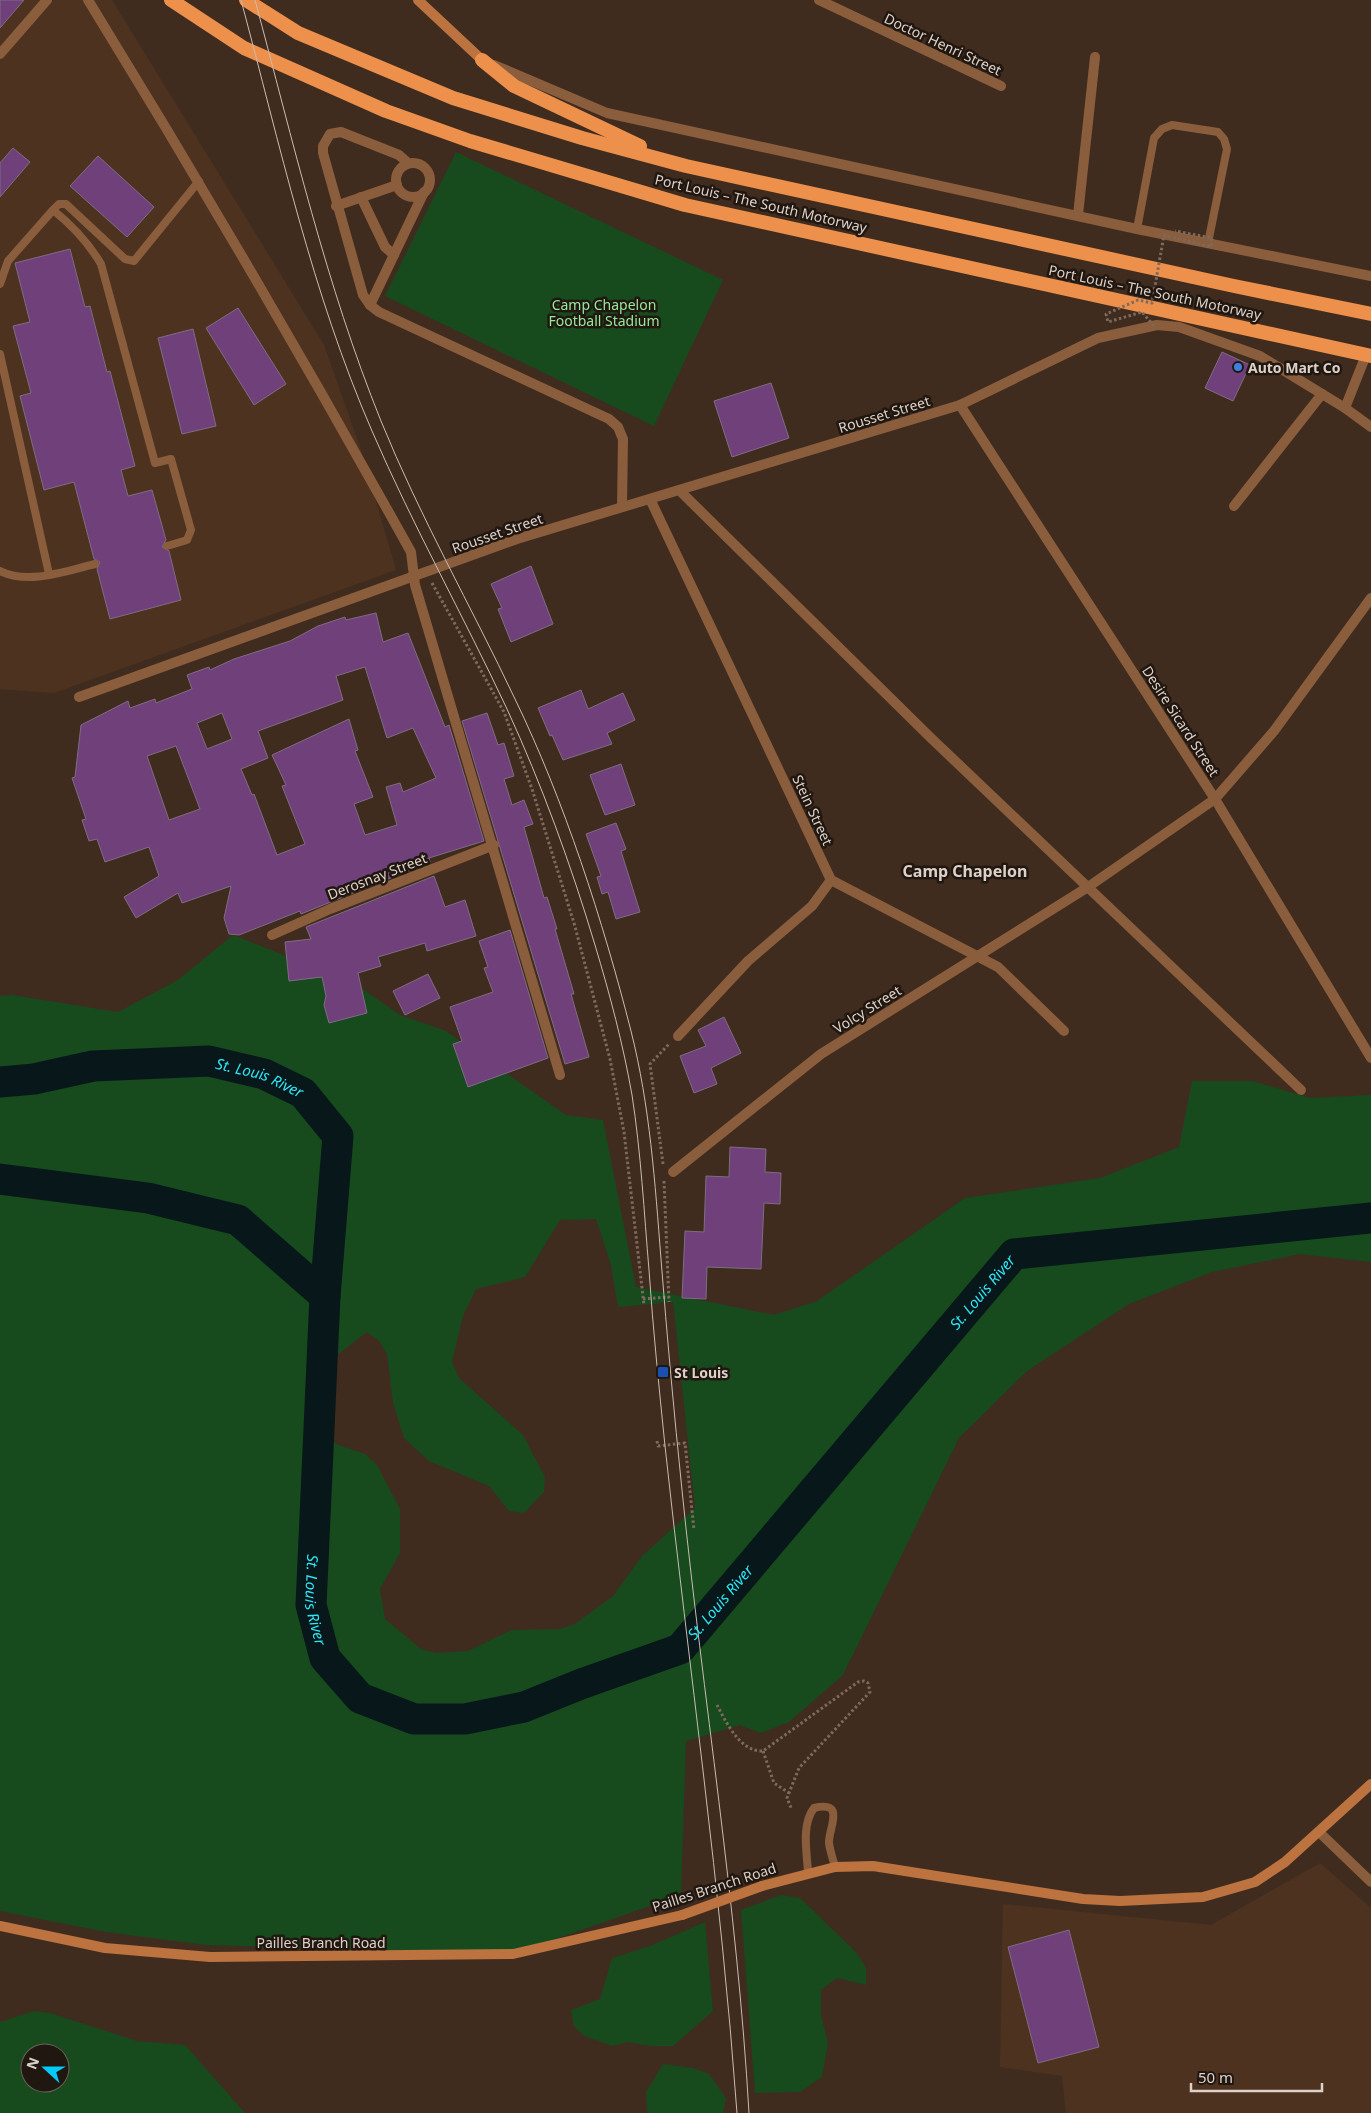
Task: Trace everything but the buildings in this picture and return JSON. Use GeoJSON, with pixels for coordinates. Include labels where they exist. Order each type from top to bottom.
{"type":"FeatureCollection","features":[{"type":"Feature","properties":{"kind":"highway","name":"Port Louis – The South Motorway"},"geometry":{"type":"LineString","coordinates":[[171,0],[244,48],[296,73],[386,111],[488,147],[685,205],[1368,355]]}},
{"type":"Feature","properties":{"kind":"highway","name":"Port Louis – The South Motorway"},"geometry":{"type":"LineString","coordinates":[[246,0],[298,33],[453,98],[582,138],[686,166],[1234,286],[1371,314]]}},
{"type":"Feature","properties":{"kind":"highway"},"geometry":{"type":"LineString","coordinates":[[482,60],[514,86],[540,100],[686,166]]}},
{"type":"Feature","properties":{"kind":"main road"},"geometry":{"type":"LineString","coordinates":[[418,0],[482,60]]}},
{"type":"Feature","properties":{"kind":"main road","name":"Pailles Branch Road"},"geometry":{"type":"LineString","coordinates":[[0,1926],[105,1948],[210,1957],[513,1954],[682,1915],[762,1886],[835,1867],[894,1867],[1083,1899],[1120,1902],[1203,1897],[1255,1882],[1284,1862],[1371,1784]]}},
{"type":"Feature","properties":{"kind":"street"},"geometry":{"type":"LineString","coordinates":[[0,54],[46,0]]}},
{"type":"Feature","properties":{"kind":"street"},"geometry":{"type":"LineString","coordinates":[[88,0],[199,181],[300,352],[411,552],[414,578],[494,845],[560,1076]]}},
{"type":"Feature","properties":{"kind":"street","name":"Doctor Henri Street"},"geometry":{"type":"LineString","coordinates":[[818,0],[1001,86]]}},
{"type":"Feature","properties":{"kind":"street"},"geometry":{"type":"LineString","coordinates":[[1078,215],[1095,57]]}},
{"type":"Feature","properties":{"kind":"street"},"geometry":{"type":"LineString","coordinates":[[482,60],[607,113],[1136,229],[1371,276]]}},
{"type":"Feature","properties":{"kind":"street"},"geometry":{"type":"LineString","coordinates":[[408,164],[399,155],[341,132],[330,134],[325,139],[322,153],[363,295],[370,306],[379,312],[609,419],[618,427],[623,439],[622,508]]}},
{"type":"Feature","properties":{"kind":"street"},"geometry":{"type":"LineString","coordinates":[[370,306],[429,182],[427,172],[419,164],[408,164],[400,170],[396,180],[399,190],[409,196],[419,195],[424,192]]}},
{"type":"Feature","properties":{"kind":"street"},"geometry":{"type":"LineString","coordinates":[[336,206],[397,185]]}},
{"type":"Feature","properties":{"kind":"street"},"geometry":{"type":"LineString","coordinates":[[361,197],[385,247],[394,255]]}},
{"type":"Feature","properties":{"kind":"street","name":"Rousset Street"},"geometry":{"type":"LineString","coordinates":[[79,697],[414,578],[517,539],[960,405],[1098,338],[1154,326],[1179,327],[1260,356],[1345,408],[1371,427]]}},
{"type":"Feature","properties":{"kind":"street"},"geometry":{"type":"LineString","coordinates":[[1345,408],[1368,355]]}},
{"type":"Feature","properties":{"kind":"street"},"geometry":{"type":"LineString","coordinates":[[1234,506],[1322,394]]}},
{"type":"Feature","properties":{"kind":"street","name":"Desire Sicard Street"},"geometry":{"type":"LineString","coordinates":[[960,405],[1215,799],[1371,1058]]}},
{"type":"Feature","properties":{"kind":"street"},"geometry":{"type":"LineString","coordinates":[[680,490],[932,739],[1301,1090]]}},
{"type":"Feature","properties":{"kind":"street","name":"Stein Street"},"geometry":{"type":"LineString","coordinates":[[650,499],[831,880]]}},
{"type":"Feature","properties":{"kind":"street","name":"Volcy Street"},"geometry":{"type":"LineString","coordinates":[[668,1171],[821,1054],[1088,887],[1215,799],[1274,731],[1371,598]]}},
{"type":"Feature","properties":{"kind":"street","name":"Derosnay Street"},"geometry":{"type":"LineString","coordinates":[[272,935],[330,909],[494,845]]}},
{"type":"Feature","properties":{"kind":"street"},"geometry":{"type":"LineString","coordinates":[[678,1036],[748,961],[812,906],[831,880],[979,955],[998,967],[1064,1031]]}},
{"type":"Feature","properties":{"kind":"street"},"geometry":{"type":"LineString","coordinates":[[1319,1832],[1371,1882]]}},
{"type":"Feature","properties":{"kind":"lane"},"geometry":{"type":"LineString","coordinates":[[1136,229],[1154,138],[1162,129],[1172,125],[1218,132],[1224,139],[1226,149],[1208,243]]}},
{"type":"Feature","properties":{"kind":"lane"},"geometry":{"type":"LineString","coordinates":[[0,284],[4,262],[59,204],[66,204],[124,259],[134,261],[199,181]]}},
{"type":"Feature","properties":{"kind":"lane"},"geometry":{"type":"LineString","coordinates":[[53,210],[82,236],[101,264],[155,463],[170,459],[191,530],[187,540],[167,546]]}},
{"type":"Feature","properties":{"kind":"lane"},"geometry":{"type":"LineString","coordinates":[[0,354],[49,574]]}},
{"type":"Feature","properties":{"kind":"lane"},"geometry":{"type":"LineString","coordinates":[[0,570],[12,577],[49,574],[95,564]]}},
{"type":"Feature","properties":{"kind":"lane"},"geometry":{"type":"LineString","coordinates":[[808,1873],[806,1829],[808,1816],[814,1808],[822,1806],[829,1808],[834,1814],[834,1823],[829,1843],[835,1867]]}},
{"type":"Feature","properties":{"kind":"path"},"geometry":{"type":"LineString","coordinates":[[1154,326],[1142,312],[1108,322],[1106,314],[1138,300],[1152,303],[1164,235],[1211,247],[1212,238],[1175,231]]}},
{"type":"Feature","properties":{"kind":"path"},"geometry":{"type":"LineString","coordinates":[[430,579],[504,712],[532,789],[574,922],[610,1059],[624,1132],[644,1305]]}},
{"type":"Feature","properties":{"kind":"path"},"geometry":{"type":"LineString","coordinates":[[670,1302],[664,1179],[668,1171],[650,1064],[678,1036]]}},
{"type":"Feature","properties":{"kind":"path"},"geometry":{"type":"LineString","coordinates":[[643,1299],[669,1297]]}},
{"type":"Feature","properties":{"kind":"path"},"geometry":{"type":"LineString","coordinates":[[684,1438],[694,1530]]}},
{"type":"Feature","properties":{"kind":"path"},"geometry":{"type":"LineString","coordinates":[[658,1441],[658,1446],[685,1443]]}},
{"type":"Feature","properties":{"kind":"path"},"geometry":{"type":"LineString","coordinates":[[717,1705],[736,1736],[746,1747],[756,1752],[763,1751],[858,1682],[864,1680],[871,1687],[870,1692],[799,1768],[789,1792],[788,1804],[792,1810]]}},
{"type":"Feature","properties":{"kind":"path"},"geometry":{"type":"LineString","coordinates":[[763,1751],[774,1783],[789,1792]]}},
{"type":"Feature","properties":{"kind":"shaded area"},"geometry":{"type":"Polygon","coordinates":[[[0,0],[112,0],[324,345],[361,450],[396,570],[54,693],[0,689],[0,0]]]}},
{"type":"Feature","properties":{"kind":"shaded area"},"geometry":{"type":"Polygon","coordinates":[[[1320,1863],[1371,1908],[1371,2113],[1066,2113],[1062,2076],[1000,2067],[1003,1904],[1211,1925],[1320,1863]]]}},
{"type":"Feature","properties":{"kind":"green space","name":"Camp Chapelon Football Stadium"},"geometry":{"type":"Polygon","coordinates":[[[456,152],[723,280],[654,426],[385,296],[456,152]]]}},
{"type":"Feature","properties":{"kind":"green space"},"geometry":{"type":"Polygon","coordinates":[[[233,935],[354,983],[400,1015],[446,1031],[566,1115],[603,1120],[636,1287],[774,1315],[817,1301],[965,1198],[1100,1178],[1179,1147],[1192,1081],[1253,1081],[1310,1098],[1371,1095],[1371,1262],[1300,1254],[1212,1272],[1129,1304],[1027,1371],[959,1438],[843,1675],[789,1722],[761,1733],[740,1725],[686,1741],[681,1895],[513,1954],[206,1945],[106,1932],[0,1911],[0,996],[12,995],[118,1012],[178,980],[233,935]],[[596,1219],[560,1220],[525,1277],[476,1289],[463,1316],[452,1362],[459,1378],[523,1435],[545,1477],[544,1492],[524,1513],[509,1511],[489,1486],[429,1461],[404,1438],[393,1403],[387,1354],[379,1341],[367,1332],[328,1362],[315,1419],[336,1444],[365,1454],[377,1465],[400,1509],[400,1553],[380,1589],[385,1619],[421,1649],[436,1653],[468,1651],[511,1630],[560,1629],[575,1624],[613,1596],[642,1556],[695,1508],[673,1302],[618,1307],[611,1265],[596,1219]]]}},
{"type":"Feature","properties":{"kind":"green space"},"geometry":{"type":"Polygon","coordinates":[[[781,1895],[800,1898],[856,1952],[866,1968],[866,1985],[837,1978],[821,1990],[821,2015],[828,2043],[822,2077],[800,2092],[755,2093],[741,1910],[781,1895]]]}},
{"type":"Feature","properties":{"kind":"green space"},"geometry":{"type":"Polygon","coordinates":[[[705,1922],[713,2011],[673,2046],[650,2046],[628,2042],[613,2046],[584,2036],[574,2026],[571,2010],[600,1999],[612,1958],[650,1946],[705,1922]]]}},
{"type":"Feature","properties":{"kind":"green space"},"geometry":{"type":"Polygon","coordinates":[[[34,2011],[50,2013],[137,2041],[185,2045],[245,2113],[0,2113],[0,2022],[34,2011]]]}},
{"type":"Feature","properties":{"kind":"green space"},"geometry":{"type":"Polygon","coordinates":[[[663,2064],[693,2068],[709,2074],[726,2098],[723,2113],[647,2113],[646,2092],[663,2064]]]}},
{"type":"Feature","properties":{"kind":"waterway","name":"St. Louis River"},"geometry":{"type":"LineString","coordinates":[[0,1082],[34,1079],[93,1066],[209,1061],[264,1074],[303,1093],[338,1136],[325,1296]]}},
{"type":"Feature","properties":{"kind":"waterway","name":"St. Louis River"},"geometry":{"type":"LineString","coordinates":[[0,1179],[148,1198],[238,1220],[325,1296],[311,1605],[325,1658],[360,1698],[414,1719],[465,1719],[524,1707],[581,1684],[680,1649],[1014,1254],[1371,1218]]}},
{"type":"Feature","properties":{"kind":"tram line"},"geometry":{"type":"LineString","coordinates":[[241,0],[314,272],[351,379],[388,466],[507,709],[532,767],[586,915],[620,1038],[632,1095],[638,1139],[665,1446],[714,1862],[737,2113]]}},
{"type":"Feature","properties":{"kind":"tram line"},"geometry":{"type":"LineString","coordinates":[[255,0],[327,265],[361,370],[412,492],[515,699],[550,778],[595,904],[631,1031],[643,1088],[651,1145],[679,1461],[690,1568],[728,1879],[744,2035],[749,2113]]}},
{"type":"Feature","properties":{"kind":"place","name":"Auto Mart Co"},"geometry":{"type":"Point","coordinates":[1238,367]}},
{"type":"Feature","properties":{"kind":"place","name":"St Louis"},"geometry":{"type":"Point","coordinates":[663,1372]}},
{"type":"Feature","properties":{"kind":"district","name":"Camp Chapelon"},"geometry":{"type":"Point","coordinates":[965,871]}}]}
